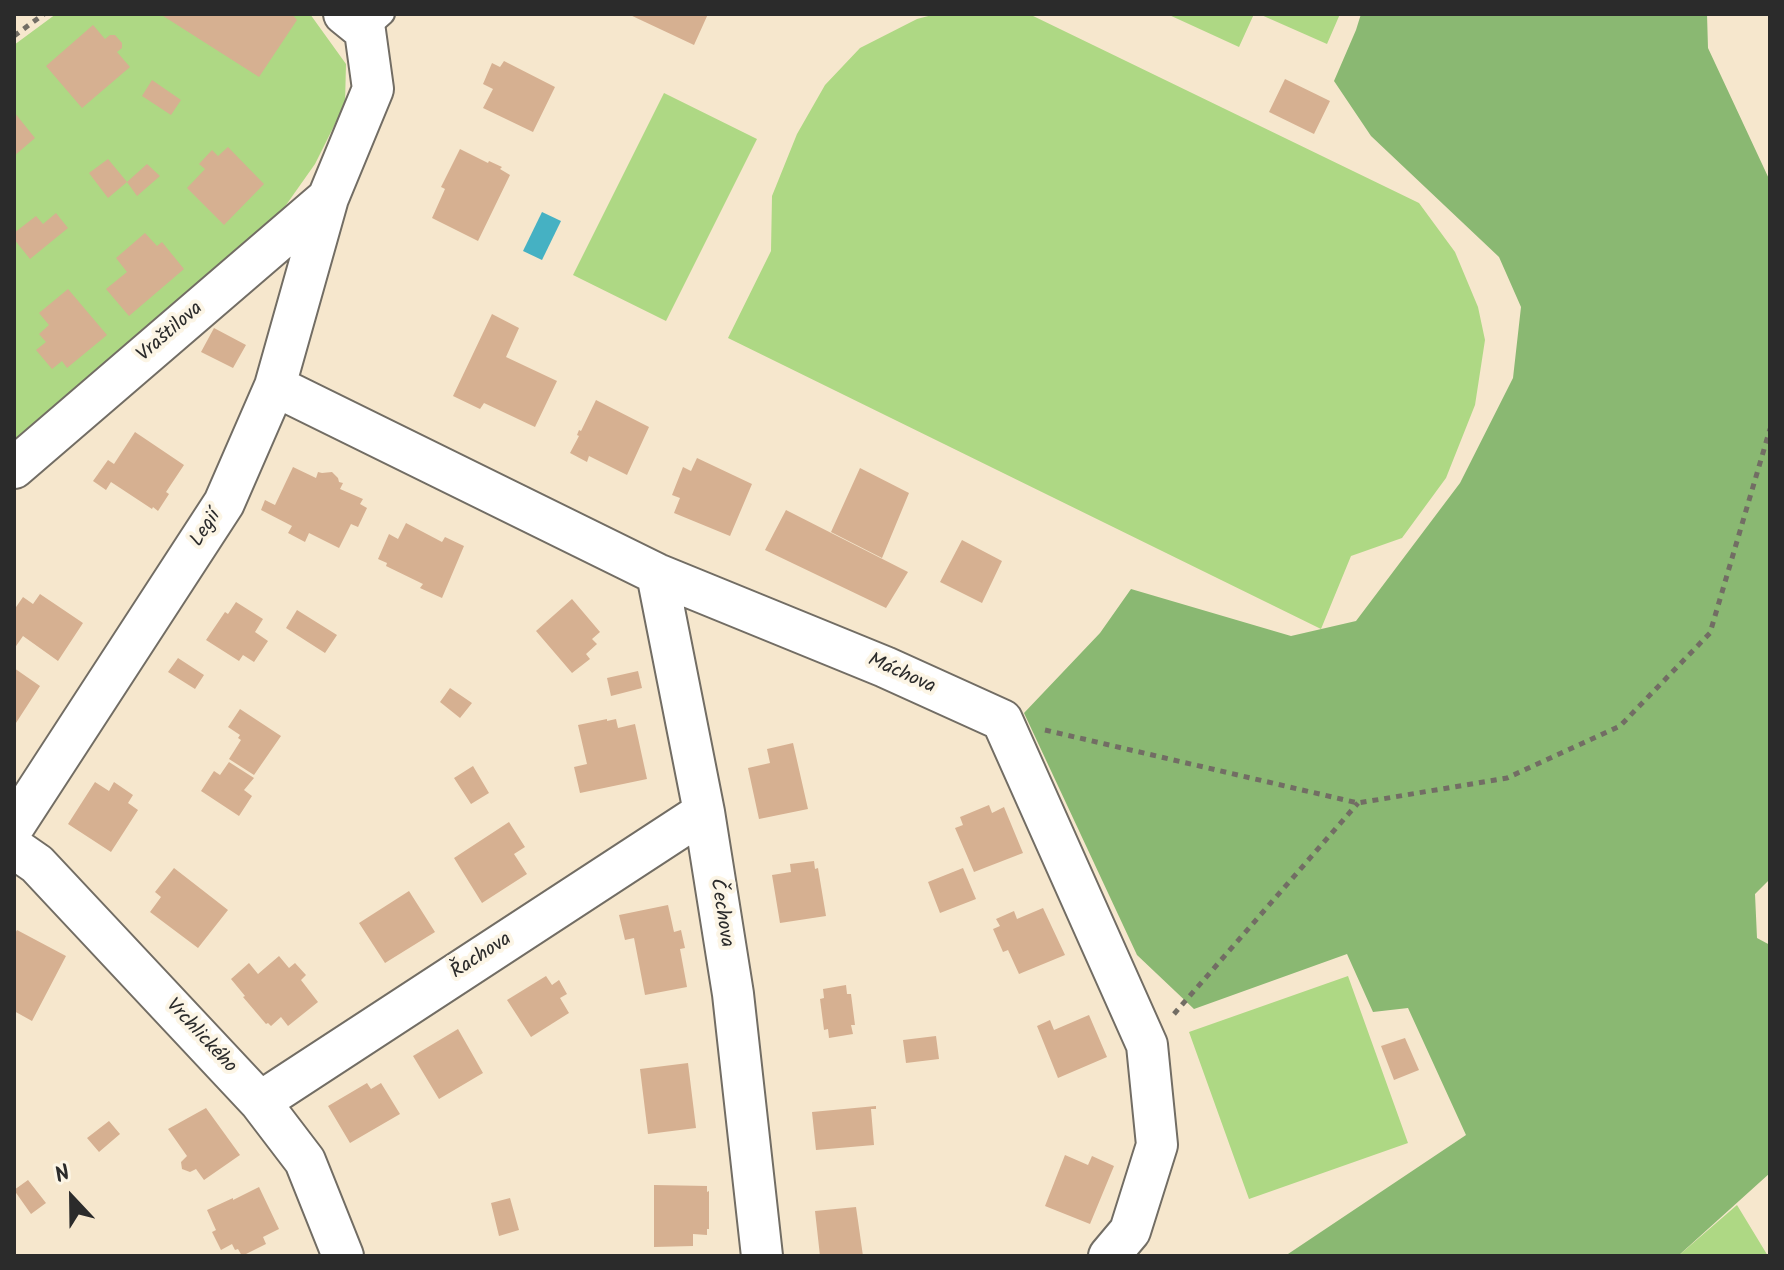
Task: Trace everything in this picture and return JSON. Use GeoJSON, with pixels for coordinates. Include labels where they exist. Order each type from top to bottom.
{"type":"FeatureCollection","features":[{"type":"Feature","properties":{"kind":"street","name":"Legií"},"geometry":{"type":"LineString","coordinates":[[14,826],[224,503],[275,386],[328,198],[373,89],[365,20]]}},
{"type":"Feature","properties":{"kind":"street","name":"Vraštilova"},"geometry":{"type":"LineString","coordinates":[[14,468],[328,198]]}},
{"type":"Feature","properties":{"kind":"street","name":"Máchova"},"geometry":{"type":"LineString","coordinates":[[275,386],[657,574],[885,667],[1002,720]]}},
{"type":"Feature","properties":{"kind":"street","name":"Čechova"},"geometry":{"type":"LineString","coordinates":[[657,574],[704,812],[733,994],[762,1256]]}},
{"type":"Feature","properties":{"kind":"street"},"geometry":{"type":"LineString","coordinates":[[1002,720],[1147,1045],[1157,1145],[1130,1231],[1109,1256]]}},
{"type":"Feature","properties":{"kind":"street","name":"Řachova"},"geometry":{"type":"LineString","coordinates":[[260,1102],[704,812]]}},
{"type":"Feature","properties":{"kind":"street","name":"Vrchlického"},"geometry":{"type":"LineString","coordinates":[[14,848],[37,864],[260,1102],[305,1161],[343,1256]]}},
{"type":"Feature","properties":{"kind":"path"},"geometry":{"type":"LineString","coordinates":[[14,36],[44,14]]}},
{"type":"Feature","properties":{"kind":"path"},"geometry":{"type":"LineString","coordinates":[[1002,720],[1358,803],[1507,778],[1620,726],[1710,633],[1770,429]]}},
{"type":"Feature","properties":{"kind":"path"},"geometry":{"type":"LineString","coordinates":[[1147,1045],[1358,803]]}},
{"type":"Feature","properties":{"kind":"green space"},"geometry":{"type":"Polygon","coordinates":[[[56,14],[310,14],[346,64],[345,104],[315,164],[267,232],[14,448],[14,45],[56,14]]]}},
{"type":"Feature","properties":{"kind":"green space"},"geometry":{"type":"Polygon","coordinates":[[[936,14],[1029,14],[1419,203],[1455,252],[1478,307],[1485,340],[1475,405],[1446,478],[1402,538],[1351,556],[1321,629],[728,338],[771,251],[772,196],[797,134],[825,85],[860,48],[917,19],[936,14]]]}},
{"type":"Feature","properties":{"kind":"green space"},"geometry":{"type":"Polygon","coordinates":[[[1167,14],[1254,14],[1239,47],[1167,14]]]}},
{"type":"Feature","properties":{"kind":"green space"},"geometry":{"type":"Polygon","coordinates":[[[1259,14],[1340,14],[1327,44],[1259,14]]]}},
{"type":"Feature","properties":{"kind":"green space"},"geometry":{"type":"Polygon","coordinates":[[[1361,14],[1707,14],[1708,48],[1770,181],[1770,879],[1755,894],[1757,938],[1770,945],[1770,1173],[1678,1256],[1285,1256],[1466,1135],[1408,1008],[1373,1012],[1347,954],[1194,1009],[1137,955],[1024,713],[1100,633],[1131,589],[1291,636],[1356,621],[1460,483],[1513,378],[1521,307],[1499,257],[1371,136],[1334,81],[1361,14]]]}},
{"type":"Feature","properties":{"kind":"green space"},"geometry":{"type":"Polygon","coordinates":[[[664,93],[757,139],[666,321],[573,275],[664,93]]]}},
{"type":"Feature","properties":{"kind":"green space"},"geometry":{"type":"Polygon","coordinates":[[[1348,976],[1408,1143],[1249,1199],[1189,1032],[1348,976]]]}},
{"type":"Feature","properties":{"kind":"green space"},"geometry":{"type":"Polygon","coordinates":[[[1737,1205],[1768,1256],[1678,1256],[1737,1205]]]}},
{"type":"Feature","properties":{"kind":"water"},"geometry":{"type":"Polygon","coordinates":[[[542,212],[561,221],[542,260],[523,251],[542,212]]]}},
{"type":"Feature","properties":{"kind":"building"},"geometry":{"type":"Polygon","coordinates":[[[160,14],[292,14],[297,20],[259,77],[160,14]]]}},
{"type":"Feature","properties":{"kind":"building"},"geometry":{"type":"Polygon","coordinates":[[[628,14],[708,14],[694,45],[628,14]]]}},
{"type":"Feature","properties":{"kind":"building"},"geometry":{"type":"Polygon","coordinates":[[[93,25],[105,39],[115,35],[122,43],[122,48],[117,52],[130,67],[82,108],[46,66],[93,25]]]}},
{"type":"Feature","properties":{"kind":"building"},"geometry":{"type":"Polygon","coordinates":[[[504,61],[555,87],[533,132],[483,108],[493,89],[483,84],[492,63],[500,67],[504,61]]]}},
{"type":"Feature","properties":{"kind":"building"},"geometry":{"type":"Polygon","coordinates":[[[1285,79],[1330,101],[1314,134],[1269,112],[1285,79]]]}},
{"type":"Feature","properties":{"kind":"building"},"geometry":{"type":"Polygon","coordinates":[[[152,80],[181,100],[171,115],[142,96],[152,80]]]}},
{"type":"Feature","properties":{"kind":"building"},"geometry":{"type":"Polygon","coordinates":[[[14,112],[35,138],[14,156],[14,112]]]}},
{"type":"Feature","properties":{"kind":"building"},"geometry":{"type":"Polygon","coordinates":[[[228,147],[264,184],[224,225],[187,188],[205,169],[199,164],[212,150],[218,156],[228,147]]]}},
{"type":"Feature","properties":{"kind":"building"},"geometry":{"type":"Polygon","coordinates":[[[460,149],[502,167],[500,169],[510,175],[478,241],[432,218],[445,189],[441,187],[460,149]]]}},
{"type":"Feature","properties":{"kind":"building"},"geometry":{"type":"Polygon","coordinates":[[[108,159],[127,182],[108,198],[89,173],[108,159]]]}},
{"type":"Feature","properties":{"kind":"building"},"geometry":{"type":"Polygon","coordinates":[[[147,164],[160,176],[137,196],[127,182],[147,164]]]}},
{"type":"Feature","properties":{"kind":"building"},"geometry":{"type":"Polygon","coordinates":[[[56,213],[68,228],[30,259],[14,239],[14,233],[36,216],[43,224],[56,213]]]}},
{"type":"Feature","properties":{"kind":"building"},"geometry":{"type":"Polygon","coordinates":[[[145,233],[157,246],[162,242],[184,269],[129,316],[106,289],[127,272],[116,258],[145,233]]]}},
{"type":"Feature","properties":{"kind":"building"},"geometry":{"type":"Polygon","coordinates":[[[68,289],[107,335],[67,368],[62,361],[52,369],[36,350],[46,342],[39,334],[49,325],[39,313],[68,289]]]}},
{"type":"Feature","properties":{"kind":"building"},"geometry":{"type":"Polygon","coordinates":[[[492,314],[519,328],[506,357],[557,381],[535,427],[484,403],[480,409],[453,396],[492,314]]]}},
{"type":"Feature","properties":{"kind":"building"},"geometry":{"type":"Polygon","coordinates":[[[214,328],[246,345],[233,368],[201,352],[214,328]]]}},
{"type":"Feature","properties":{"kind":"building"},"geometry":{"type":"Polygon","coordinates":[[[596,400],[649,427],[627,475],[589,456],[587,462],[570,453],[596,400]]]}},
{"type":"Feature","properties":{"kind":"building"},"geometry":{"type":"Polygon","coordinates":[[[135,432],[184,465],[158,511],[111,482],[106,490],[93,481],[108,460],[114,464],[135,432]]]}},
{"type":"Feature","properties":{"kind":"building"},"geometry":{"type":"Polygon","coordinates":[[[697,458],[752,484],[730,536],[674,513],[680,498],[672,495],[683,467],[691,471],[697,458]]]}},
{"type":"Feature","properties":{"kind":"building"},"geometry":{"type":"Polygon","coordinates":[[[293,467],[316,478],[318,472],[332,472],[343,483],[340,489],[363,499],[360,504],[367,508],[358,527],[351,524],[339,548],[309,533],[305,542],[288,533],[292,526],[261,510],[265,500],[275,505],[293,467]]]}},
{"type":"Feature","properties":{"kind":"building"},"geometry":{"type":"Polygon","coordinates":[[[860,468],[909,493],[882,558],[831,532],[860,468]]]}},
{"type":"Feature","properties":{"kind":"building"},"geometry":{"type":"Polygon","coordinates":[[[786,510],[908,572],[886,608],[765,550],[786,510]]]}},
{"type":"Feature","properties":{"kind":"building"},"geometry":{"type":"Polygon","coordinates":[[[406,523],[442,542],[445,537],[464,546],[442,598],[420,588],[423,584],[378,559],[389,534],[398,539],[406,523]]]}},
{"type":"Feature","properties":{"kind":"building"},"geometry":{"type":"Polygon","coordinates":[[[962,540],[1002,561],[982,603],[940,582],[962,540]]]}},
{"type":"Feature","properties":{"kind":"building"},"geometry":{"type":"Polygon","coordinates":[[[40,594],[83,623],[58,661],[23,636],[14,649],[14,610],[23,597],[33,604],[40,594]]]}},
{"type":"Feature","properties":{"kind":"building"},"geometry":{"type":"Polygon","coordinates":[[[572,599],[600,632],[592,639],[597,644],[586,654],[590,659],[572,673],[536,631],[572,599]]]}},
{"type":"Feature","properties":{"kind":"building"},"geometry":{"type":"Polygon","coordinates":[[[236,602],[263,619],[255,632],[268,641],[254,662],[243,655],[239,661],[206,640],[225,612],[228,614],[236,602]]]}},
{"type":"Feature","properties":{"kind":"building"},"geometry":{"type":"Polygon","coordinates":[[[297,610],[337,635],[325,653],[286,628],[297,610]]]}},
{"type":"Feature","properties":{"kind":"building"},"geometry":{"type":"Polygon","coordinates":[[[178,658],[204,675],[195,689],[168,672],[178,658]]]}},
{"type":"Feature","properties":{"kind":"building"},"geometry":{"type":"Polygon","coordinates":[[[14,668],[40,686],[14,726],[14,668]]]}},
{"type":"Feature","properties":{"kind":"building"},"geometry":{"type":"Polygon","coordinates":[[[638,671],[642,688],[611,696],[607,678],[638,671]]]}},
{"type":"Feature","properties":{"kind":"building"},"geometry":{"type":"Polygon","coordinates":[[[450,688],[472,703],[460,718],[440,702],[450,688]]]}},
{"type":"Feature","properties":{"kind":"building"},"geometry":{"type":"Polygon","coordinates":[[[240,709],[281,736],[254,775],[229,759],[241,740],[238,738],[240,735],[228,727],[240,709]]]}},
{"type":"Feature","properties":{"kind":"building"},"geometry":{"type":"Polygon","coordinates":[[[616,719],[618,728],[635,724],[647,779],[580,793],[574,767],[587,764],[578,725],[616,719]]]}},
{"type":"Feature","properties":{"kind":"building"},"geometry":{"type":"Polygon","coordinates":[[[793,743],[808,809],[759,819],[748,768],[770,763],[767,749],[793,743]]]}},
{"type":"Feature","properties":{"kind":"building"},"geometry":{"type":"Polygon","coordinates":[[[229,762],[254,778],[244,790],[252,796],[239,816],[201,791],[214,771],[220,775],[229,762]]]}},
{"type":"Feature","properties":{"kind":"building"},"geometry":{"type":"Polygon","coordinates":[[[473,766],[489,793],[471,804],[454,778],[473,766]]]}},
{"type":"Feature","properties":{"kind":"building"},"geometry":{"type":"Polygon","coordinates":[[[95,782],[109,791],[114,782],[133,795],[128,803],[138,810],[111,852],[68,824],[95,782]]]}},
{"type":"Feature","properties":{"kind":"building"},"geometry":{"type":"Polygon","coordinates":[[[989,805],[992,813],[1004,807],[1023,853],[974,872],[955,828],[963,825],[960,817],[989,805]]]}},
{"type":"Feature","properties":{"kind":"building"},"geometry":{"type":"Polygon","coordinates":[[[509,822],[525,847],[514,854],[527,874],[482,903],[454,858],[509,822]]]}},
{"type":"Feature","properties":{"kind":"building"},"geometry":{"type":"Polygon","coordinates":[[[814,861],[815,869],[818,868],[826,916],[780,923],[772,875],[791,872],[790,864],[814,861]]]}},
{"type":"Feature","properties":{"kind":"building"},"geometry":{"type":"Polygon","coordinates":[[[174,868],[228,910],[198,948],[150,912],[161,897],[155,892],[174,868]]]}},
{"type":"Feature","properties":{"kind":"building"},"geometry":{"type":"Polygon","coordinates":[[[963,868],[976,899],[940,913],[928,882],[963,868]]]}},
{"type":"Feature","properties":{"kind":"building"},"geometry":{"type":"Polygon","coordinates":[[[409,891],[435,932],[385,963],[359,923],[409,891]]]}},
{"type":"Feature","properties":{"kind":"building"},"geometry":{"type":"Polygon","coordinates":[[[668,905],[674,932],[681,930],[685,948],[680,949],[687,987],[645,995],[634,938],[625,940],[619,915],[668,905]]]}},
{"type":"Feature","properties":{"kind":"building"},"geometry":{"type":"Polygon","coordinates":[[[1043,908],[1065,955],[1019,974],[1008,950],[1003,952],[993,929],[1000,926],[996,919],[1014,911],[1017,919],[1043,908]]]}},
{"type":"Feature","properties":{"kind":"building"},"geometry":{"type":"Polygon","coordinates":[[[17,930],[66,956],[32,1021],[14,1011],[14,935],[17,930]]]}},
{"type":"Feature","properties":{"kind":"building"},"geometry":{"type":"Polygon","coordinates":[[[279,956],[289,968],[295,963],[306,975],[301,980],[318,1002],[288,1026],[281,1017],[271,1026],[266,1024],[231,979],[249,963],[258,974],[279,956]]]}},
{"type":"Feature","properties":{"kind":"building"},"geometry":{"type":"Polygon","coordinates":[[[546,976],[552,985],[559,980],[567,994],[560,998],[569,1013],[531,1037],[507,1000],[546,976]]]}},
{"type":"Feature","properties":{"kind":"building"},"geometry":{"type":"Polygon","coordinates":[[[846,985],[847,994],[851,994],[855,1025],[851,1025],[853,1034],[829,1038],[828,1029],[824,1030],[820,999],[824,998],[823,989],[846,985]]]}},
{"type":"Feature","properties":{"kind":"building"},"geometry":{"type":"Polygon","coordinates":[[[1089,1015],[1107,1057],[1058,1078],[1037,1026],[1050,1020],[1054,1030],[1089,1015]]]}},
{"type":"Feature","properties":{"kind":"building"},"geometry":{"type":"Polygon","coordinates":[[[458,1029],[483,1073],[439,1099],[413,1056],[458,1029]]]}},
{"type":"Feature","properties":{"kind":"building"},"geometry":{"type":"Polygon","coordinates":[[[936,1036],[939,1059],[906,1063],[903,1040],[936,1036]]]}},
{"type":"Feature","properties":{"kind":"building"},"geometry":{"type":"Polygon","coordinates":[[[1405,1038],[1419,1070],[1394,1080],[1381,1046],[1405,1038]]]}},
{"type":"Feature","properties":{"kind":"building"},"geometry":{"type":"Polygon","coordinates":[[[688,1063],[696,1128],[648,1134],[640,1069],[688,1063]]]}},
{"type":"Feature","properties":{"kind":"building"},"geometry":{"type":"Polygon","coordinates":[[[367,1083],[371,1089],[381,1083],[400,1114],[350,1143],[328,1106],[367,1083]]]}},
{"type":"Feature","properties":{"kind":"building"},"geometry":{"type":"Polygon","coordinates":[[[876,1106],[876,1109],[871,1109],[874,1145],[816,1150],[812,1112],[876,1106]]]}},
{"type":"Feature","properties":{"kind":"building"},"geometry":{"type":"Polygon","coordinates":[[[206,1108],[240,1155],[204,1180],[196,1169],[190,1172],[182,1169],[181,1162],[187,1156],[168,1129],[206,1108]]]}},
{"type":"Feature","properties":{"kind":"building"},"geometry":{"type":"Polygon","coordinates":[[[109,1121],[120,1134],[99,1152],[87,1138],[109,1121]]]}},
{"type":"Feature","properties":{"kind":"building"},"geometry":{"type":"Polygon","coordinates":[[[1065,1155],[1088,1165],[1092,1156],[1114,1166],[1090,1224],[1045,1206],[1065,1155]]]}},
{"type":"Feature","properties":{"kind":"building"},"geometry":{"type":"Polygon","coordinates":[[[28,1180],[46,1203],[31,1214],[14,1190],[28,1180]]]}},
{"type":"Feature","properties":{"kind":"building"},"geometry":{"type":"Polygon","coordinates":[[[654,1185],[707,1186],[707,1235],[693,1234],[693,1246],[654,1247],[654,1185]]]}},
{"type":"Feature","properties":{"kind":"building"},"geometry":{"type":"Polygon","coordinates":[[[259,1187],[279,1229],[263,1237],[266,1244],[242,1256],[232,1244],[221,1250],[212,1232],[216,1230],[207,1210],[259,1187]]]}},
{"type":"Feature","properties":{"kind":"building"},"geometry":{"type":"Polygon","coordinates":[[[510,1198],[519,1230],[499,1236],[491,1203],[510,1198]]]}},
{"type":"Feature","properties":{"kind":"building"},"geometry":{"type":"Polygon","coordinates":[[[856,1207],[863,1256],[820,1256],[815,1211],[856,1207]]]}}]}
